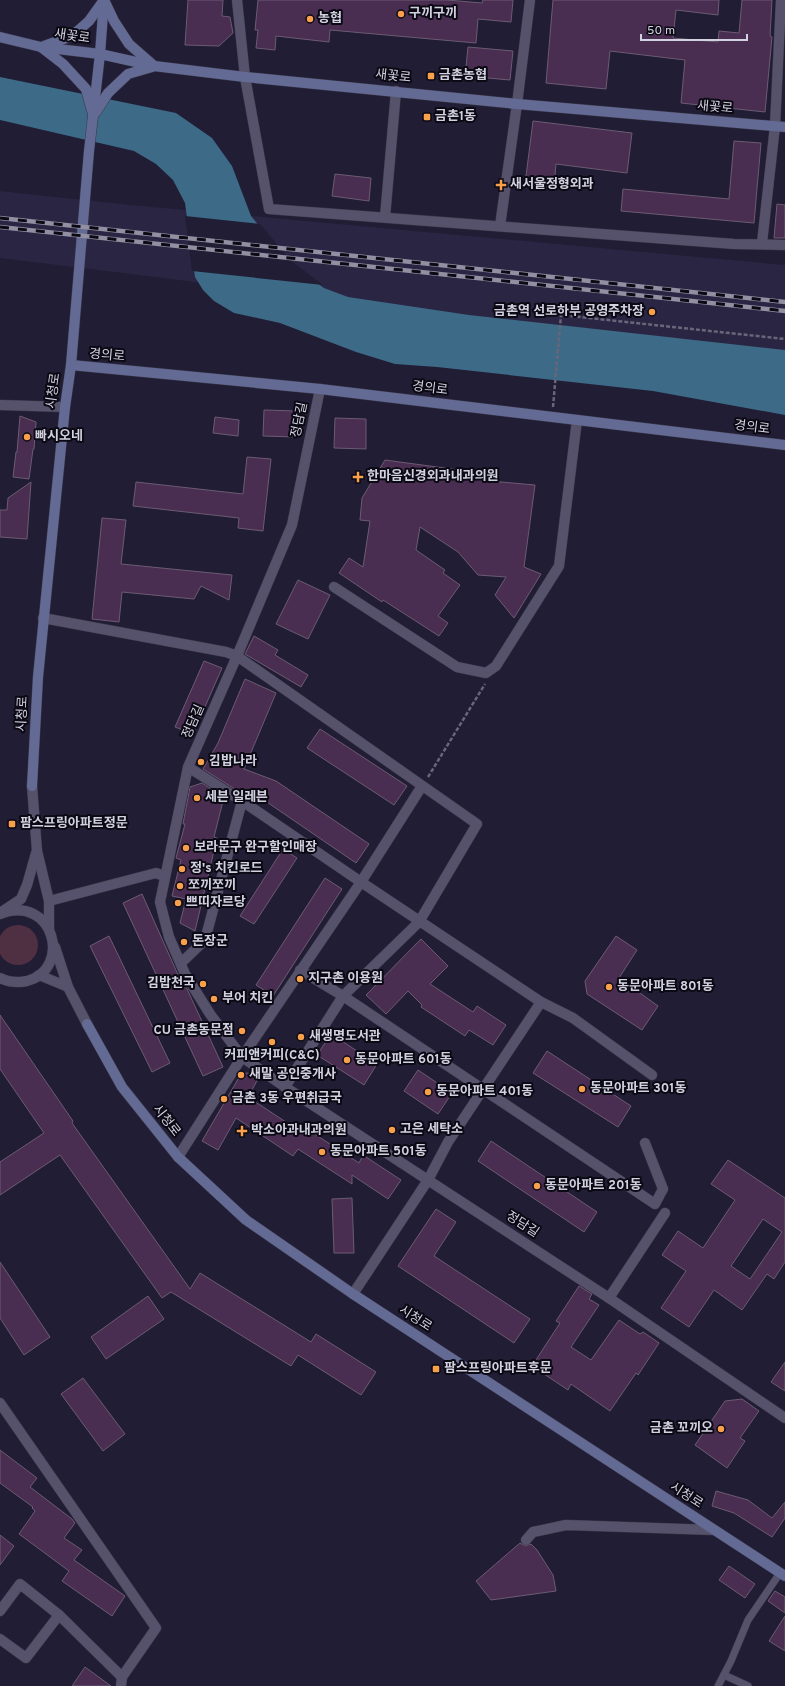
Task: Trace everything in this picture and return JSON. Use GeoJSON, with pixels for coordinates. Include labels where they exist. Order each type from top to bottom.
{"type":"FeatureCollection","features":[{"type":"Feature","properties":{"kind":"street"},"geometry":{"type":"LineString","coordinates":[[42,46],[72,36],[89,21],[104,0],[114,21],[129,44],[154,66]]}},
{"type":"Feature","properties":{"kind":"street","name":"시청로"},"geometry":{"type":"LineString","coordinates":[[37,851],[32,786],[38,677],[65,407],[71,365],[89,151],[97,91],[104,0]]}},
{"type":"Feature","properties":{"kind":"street"},"geometry":{"type":"LineString","coordinates":[[236,0],[245,77],[269,209],[734,244],[762,243],[785,245]]}},
{"type":"Feature","properties":{"kind":"street"},"geometry":{"type":"LineString","coordinates":[[500,226],[530,0]]}},
{"type":"Feature","properties":{"kind":"street"},"geometry":{"type":"LineString","coordinates":[[762,243],[780,126],[781,0]]}},
{"type":"Feature","properties":{"kind":"street","name":"새꽃로"},"geometry":{"type":"LineString","coordinates":[[0,37],[42,46],[100,54],[154,66],[245,77],[517,104],[780,126]]}},
{"type":"Feature","properties":{"kind":"street"},"geometry":{"type":"LineString","coordinates":[[42,46],[63,64],[86,89],[93,117]]}},
{"type":"Feature","properties":{"kind":"street"},"geometry":{"type":"LineString","coordinates":[[93,117],[108,93],[128,74],[154,66]]}},
{"type":"Feature","properties":{"kind":"street"},"geometry":{"type":"LineString","coordinates":[[385,217],[396,91]]}},
{"type":"Feature","properties":{"kind":"street","name":"경의로"},"geometry":{"type":"LineString","coordinates":[[71,365],[320,389],[785,445]]}},
{"type":"Feature","properties":{"kind":"street","name":"정담길"},"geometry":{"type":"LineString","coordinates":[[320,389],[292,525],[188,767],[164,876],[160,902],[170,937],[185,974],[210,1014],[242,1057],[285,1087],[609,1298],[785,1418]]}},
{"type":"Feature","properties":{"kind":"street"},"geometry":{"type":"LineString","coordinates":[[0,405],[65,407]]}},
{"type":"Feature","properties":{"kind":"street"},"geometry":{"type":"LineString","coordinates":[[334,587],[457,667],[486,673],[496,666],[559,566],[578,420]]}},
{"type":"Feature","properties":{"kind":"street"},"geometry":{"type":"LineString","coordinates":[[43,618],[226,652],[237,656],[477,824],[418,922],[343,996],[285,1087]]}},
{"type":"Feature","properties":{"kind":"street"},"geometry":{"type":"LineString","coordinates":[[188,767],[242,801],[418,922],[541,1002],[573,1018],[652,1075]]}},
{"type":"Feature","properties":{"kind":"street"},"geometry":{"type":"LineString","coordinates":[[178,1157],[242,1057],[361,882],[422,786]]}},
{"type":"Feature","properties":{"kind":"street"},"geometry":{"type":"LineString","coordinates":[[181,964],[205,940],[242,801]]}},
{"type":"Feature","properties":{"kind":"street"},"geometry":{"type":"LineString","coordinates":[[37,851],[49,901],[49,929]]}},
{"type":"Feature","properties":{"kind":"street"},"geometry":{"type":"LineString","coordinates":[[0,914],[21,899],[27,885],[37,851]]}},
{"type":"Feature","properties":{"kind":"street"},"geometry":{"type":"LineString","coordinates":[[49,901],[156,873],[164,876]]}},
{"type":"Feature","properties":{"kind":"street"},"geometry":{"type":"LineString","coordinates":[[0,914],[10,910],[21,910],[32,913],[42,920],[49,929],[60,967],[68,987]]}},
{"type":"Feature","properties":{"kind":"street"},"geometry":{"type":"LineString","coordinates":[[1,979],[12,982],[21,982],[31,980],[39,975],[46,968],[51,959],[53,940]]}},
{"type":"Feature","properties":{"kind":"street"},"geometry":{"type":"LineString","coordinates":[[300,970],[343,996],[654,1204],[663,1189],[644,1143]]}},
{"type":"Feature","properties":{"kind":"street"},"geometry":{"type":"LineString","coordinates":[[39,975],[68,987]]}},
{"type":"Feature","properties":{"kind":"street","name":"시청로"},"geometry":{"type":"LineString","coordinates":[[68,987],[122,1087],[178,1157],[246,1220],[353,1294],[783,1575]]}},
{"type":"Feature","properties":{"kind":"street"},"geometry":{"type":"LineString","coordinates":[[353,1294],[428,1180],[448,1142],[541,1002]]}},
{"type":"Feature","properties":{"kind":"street"},"geometry":{"type":"LineString","coordinates":[[609,1298],[666,1213]]}},
{"type":"Feature","properties":{"kind":"street"},"geometry":{"type":"LineString","coordinates":[[0,1611],[20,1584],[59,1615],[122,1682],[156,1628],[2,1408]]}},
{"type":"Feature","properties":{"kind":"street"},"geometry":{"type":"LineString","coordinates":[[526,1540],[534,1532],[566,1525],[714,1530]]}},
{"type":"Feature","properties":{"kind":"street"},"geometry":{"type":"LineString","coordinates":[[0,1639],[26,1658],[59,1615]]}},
{"type":"Feature","properties":{"kind":"lane"},"geometry":{"type":"LineString","coordinates":[[718,1686],[748,1620],[783,1575]]}},
{"type":"Feature","properties":{"kind":"lane"},"geometry":{"type":"LineString","coordinates":[[724,1675],[748,1686]]}},
{"type":"Feature","properties":{"kind":"path"},"geometry":{"type":"LineString","coordinates":[[553,404],[561,315],[785,339]]}},
{"type":"Feature","properties":{"kind":"path"},"geometry":{"type":"LineString","coordinates":[[422,786],[496,666]]}},
{"type":"Feature","properties":{"kind":"shaded area"},"geometry":{"type":"Polygon","coordinates":[[[0,191],[120,204],[785,265],[785,354],[458,317],[0,258],[0,191]]]}},
{"type":"Feature","properties":{"kind":"shaded area"},"geometry":{"type":"Polygon","coordinates":[[[18,925],[32,931],[38,945],[32,959],[18,965],[4,959],[-2,945],[4,931],[18,925]]]}},
{"type":"Feature","properties":{"kind":"water"},"geometry":{"type":"Polygon","coordinates":[[[0,77],[176,113],[212,138],[232,166],[251,216],[289,262],[324,288],[348,297],[469,315],[785,350],[785,415],[653,391],[437,367],[395,364],[356,352],[280,323],[234,313],[214,301],[203,290],[195,277],[185,203],[173,180],[156,164],[134,151],[0,120],[0,77]]]}},
{"type":"Feature","properties":{"kind":"pier"},"geometry":{"type":"Polygon","coordinates":[[[185,216],[260,224],[290,260],[323,285],[192,271],[185,216]]]}},
{"type":"Feature","properties":{"kind":"building"},"geometry":{"type":"Polygon","coordinates":[[[188,0],[223,0],[222,16],[230,17],[233,33],[219,46],[185,45],[188,0]]]}},
{"type":"Feature","properties":{"kind":"building"},"geometry":{"type":"Polygon","coordinates":[[[258,0],[447,0],[482,3],[483,0],[513,0],[511,22],[478,19],[476,43],[330,30],[329,42],[276,36],[275,50],[256,48],[258,30],[255,30],[258,0]]]}},
{"type":"Feature","properties":{"kind":"building"},"geometry":{"type":"Polygon","coordinates":[[[553,0],[719,0],[718,15],[676,10],[673,38],[718,42],[719,31],[739,33],[742,0],[772,0],[770,36],[772,37],[765,112],[681,103],[685,60],[610,51],[606,89],[546,83],[553,0]]]}},
{"type":"Feature","properties":{"kind":"building"},"geometry":{"type":"Polygon","coordinates":[[[468,47],[513,51],[510,80],[465,76],[468,47]]]}},
{"type":"Feature","properties":{"kind":"building"},"geometry":{"type":"Polygon","coordinates":[[[533,121],[632,133],[627,173],[556,164],[554,188],[525,184],[533,121]]]}},
{"type":"Feature","properties":{"kind":"building"},"geometry":{"type":"Polygon","coordinates":[[[734,141],[761,143],[754,223],[621,211],[623,189],[729,199],[734,141]]]}},
{"type":"Feature","properties":{"kind":"building"},"geometry":{"type":"Polygon","coordinates":[[[335,174],[371,178],[369,201],[332,196],[335,174]]]}},
{"type":"Feature","properties":{"kind":"building"},"geometry":{"type":"Polygon","coordinates":[[[777,204],[785,205],[785,238],[774,238],[777,204]]]}},
{"type":"Feature","properties":{"kind":"building"},"geometry":{"type":"Polygon","coordinates":[[[264,410],[297,411],[296,437],[263,436],[264,410]]]}},
{"type":"Feature","properties":{"kind":"building"},"geometry":{"type":"Polygon","coordinates":[[[20,416],[36,422],[34,449],[29,479],[13,477],[20,416]]]}},
{"type":"Feature","properties":{"kind":"building"},"geometry":{"type":"Polygon","coordinates":[[[215,417],[239,420],[238,436],[213,433],[215,417]]]}},
{"type":"Feature","properties":{"kind":"building"},"geometry":{"type":"Polygon","coordinates":[[[335,418],[366,419],[366,449],[334,448],[335,418]]]}},
{"type":"Feature","properties":{"kind":"building"},"geometry":{"type":"Polygon","coordinates":[[[247,457],[271,459],[263,531],[238,528],[239,518],[133,506],[136,482],[243,494],[247,457]]]}},
{"type":"Feature","properties":{"kind":"building"},"geometry":{"type":"Polygon","coordinates":[[[385,460],[489,474],[490,481],[535,485],[524,567],[541,574],[514,618],[495,595],[506,577],[478,575],[458,552],[420,527],[416,550],[445,570],[443,573],[460,585],[438,616],[448,623],[439,636],[383,600],[382,602],[339,573],[349,558],[363,567],[370,521],[360,520],[362,498],[385,460]]]}},
{"type":"Feature","properties":{"kind":"building"},"geometry":{"type":"Polygon","coordinates":[[[31,482],[27,539],[0,537],[0,510],[7,510],[8,498],[31,482]]]}},
{"type":"Feature","properties":{"kind":"building"},"geometry":{"type":"Polygon","coordinates":[[[102,518],[126,520],[121,564],[232,575],[229,600],[201,586],[194,599],[122,592],[119,622],[92,619],[102,518]]]}},
{"type":"Feature","properties":{"kind":"building"},"geometry":{"type":"Polygon","coordinates":[[[298,580],[330,595],[308,639],[276,624],[298,580]]]}},
{"type":"Feature","properties":{"kind":"building"},"geometry":{"type":"Polygon","coordinates":[[[254,636],[278,650],[275,655],[308,675],[301,687],[245,654],[254,636]]]}},
{"type":"Feature","properties":{"kind":"building"},"geometry":{"type":"Polygon","coordinates":[[[204,661],[222,668],[193,734],[175,727],[204,661]]]}},
{"type":"Feature","properties":{"kind":"building"},"geometry":{"type":"Polygon","coordinates":[[[245,679],[276,693],[244,769],[276,781],[369,844],[356,863],[258,796],[256,799],[241,793],[203,769],[218,743],[245,679]]]}},
{"type":"Feature","properties":{"kind":"building"},"geometry":{"type":"Polygon","coordinates":[[[320,729],[407,786],[394,805],[307,748],[320,729]]]}},
{"type":"Feature","properties":{"kind":"building"},"geometry":{"type":"Polygon","coordinates":[[[202,783],[224,797],[214,837],[217,838],[195,931],[180,923],[186,899],[172,896],[181,860],[176,858],[185,824],[183,824],[190,787],[202,783]]]}},
{"type":"Feature","properties":{"kind":"building"},"geometry":{"type":"Polygon","coordinates":[[[283,849],[297,858],[254,924],[240,916],[283,849]]]}},
{"type":"Feature","properties":{"kind":"building"},"geometry":{"type":"Polygon","coordinates":[[[325,878],[342,889],[273,996],[256,985],[325,878]]]}},
{"type":"Feature","properties":{"kind":"building"},"geometry":{"type":"Polygon","coordinates":[[[142,894],[179,977],[187,989],[223,1067],[203,1076],[123,903],[142,894]]]}},
{"type":"Feature","properties":{"kind":"building"},"geometry":{"type":"Polygon","coordinates":[[[109,936],[170,1063],[152,1072],[90,946],[109,936]]]}},
{"type":"Feature","properties":{"kind":"building","name":"동문아파트 801동"},"geometry":{"type":"Polygon","coordinates":[[[616,936],[637,950],[619,978],[658,1006],[642,1030],[587,994],[585,981],[616,936]]]}},
{"type":"Feature","properties":{"kind":"building"},"geometry":{"type":"Polygon","coordinates":[[[421,939],[448,966],[430,984],[473,1012],[477,1006],[506,1025],[493,1045],[469,1030],[465,1036],[421,1007],[422,1005],[408,991],[386,1014],[366,995],[421,939]]]}},
{"type":"Feature","properties":{"kind":"building"},"geometry":{"type":"Polygon","coordinates":[[[0,1015],[73,1121],[72,1123],[190,1289],[200,1273],[311,1342],[316,1334],[376,1372],[361,1395],[298,1355],[291,1366],[171,1292],[162,1298],[60,1155],[0,1195],[0,1162],[44,1133],[0,1069],[0,1015]]]}},
{"type":"Feature","properties":{"kind":"building","name":"동문아파트 601동"},"geometry":{"type":"Polygon","coordinates":[[[331,1034],[377,1064],[364,1085],[317,1055],[331,1034]]]}},
{"type":"Feature","properties":{"kind":"building","name":"동문아파트 301동"},"geometry":{"type":"Polygon","coordinates":[[[547,1051],[631,1106],[618,1127],[533,1073],[547,1051]]]}},
{"type":"Feature","properties":{"kind":"building","name":"동문아파트 401동"},"geometry":{"type":"Polygon","coordinates":[[[418,1070],[452,1093],[438,1114],[404,1091],[418,1070]]]}},
{"type":"Feature","properties":{"kind":"building","name":"동문아파트 501동"},"geometry":{"type":"Polygon","coordinates":[[[248,1073],[258,1079],[248,1097],[304,1134],[307,1129],[359,1163],[363,1155],[401,1180],[388,1199],[352,1175],[352,1184],[298,1149],[293,1156],[236,1118],[218,1150],[202,1141],[241,1074],[248,1073]]]}},
{"type":"Feature","properties":{"kind":"building","name":"동문아파트 201동"},"geometry":{"type":"Polygon","coordinates":[[[491,1141],[597,1212],[584,1232],[478,1161],[491,1141]]]}},
{"type":"Feature","properties":{"kind":"building"},"geometry":{"type":"Polygon","coordinates":[[[728,1160],[785,1198],[785,1262],[774,1279],[767,1274],[742,1310],[714,1290],[689,1327],[661,1308],[686,1271],[662,1255],[678,1231],[703,1248],[735,1200],[711,1184],[728,1160]],[[763,1219],[731,1266],[750,1279],[782,1232],[763,1219]]]}},
{"type":"Feature","properties":{"kind":"building"},"geometry":{"type":"Polygon","coordinates":[[[352,1198],[354,1253],[334,1253],[332,1199],[352,1198]]]}},
{"type":"Feature","properties":{"kind":"building"},"geometry":{"type":"Polygon","coordinates":[[[436,1209],[456,1222],[434,1256],[530,1319],[514,1343],[398,1266],[436,1209]]]}},
{"type":"Feature","properties":{"kind":"building"},"geometry":{"type":"Polygon","coordinates":[[[0,1262],[50,1337],[24,1355],[0,1318],[0,1262]]]}},
{"type":"Feature","properties":{"kind":"building"},"geometry":{"type":"Polygon","coordinates":[[[579,1286],[592,1294],[589,1299],[599,1305],[571,1347],[591,1360],[619,1320],[640,1334],[643,1332],[659,1343],[638,1375],[636,1373],[610,1411],[571,1384],[568,1390],[532,1366],[560,1323],[556,1321],[579,1286]]]}},
{"type":"Feature","properties":{"kind":"building"},"geometry":{"type":"Polygon","coordinates":[[[148,1296],[164,1319],[106,1359],[91,1337],[148,1296]]]}},
{"type":"Feature","properties":{"kind":"building"},"geometry":{"type":"Polygon","coordinates":[[[785,1362],[785,1391],[771,1382],[785,1362]]]}},
{"type":"Feature","properties":{"kind":"building"},"geometry":{"type":"Polygon","coordinates":[[[83,1378],[125,1434],[103,1451],[61,1394],[83,1378]]]}},
{"type":"Feature","properties":{"kind":"building"},"geometry":{"type":"Polygon","coordinates":[[[742,1399],[759,1411],[740,1438],[745,1441],[727,1468],[695,1445],[725,1401],[742,1399]]]}},
{"type":"Feature","properties":{"kind":"building"},"geometry":{"type":"Polygon","coordinates":[[[0,1450],[37,1478],[30,1487],[72,1519],[75,1523],[64,1538],[82,1550],[74,1560],[125,1596],[112,1616],[62,1581],[69,1571],[19,1534],[35,1511],[32,1508],[33,1507],[0,1483],[0,1450]]]}},
{"type":"Feature","properties":{"kind":"building"},"geometry":{"type":"Polygon","coordinates":[[[716,1491],[748,1500],[772,1518],[785,1502],[785,1518],[772,1537],[734,1513],[712,1506],[716,1491]]]}},
{"type":"Feature","properties":{"kind":"building"},"geometry":{"type":"Polygon","coordinates":[[[0,1535],[14,1546],[0,1565],[0,1535]]]}},
{"type":"Feature","properties":{"kind":"building"},"geometry":{"type":"Polygon","coordinates":[[[520,1543],[525,1546],[531,1544],[537,1550],[553,1575],[556,1591],[491,1600],[476,1581],[520,1543]]]}},
{"type":"Feature","properties":{"kind":"building"},"geometry":{"type":"Polygon","coordinates":[[[729,1566],[755,1584],[745,1598],[719,1580],[729,1566]]]}},
{"type":"Feature","properties":{"kind":"building"},"geometry":{"type":"Polygon","coordinates":[[[775,1591],[785,1597],[785,1613],[768,1601],[775,1591]]]}},
{"type":"Feature","properties":{"kind":"building"},"geometry":{"type":"Polygon","coordinates":[[[785,1616],[785,1651],[769,1641],[785,1616]]]}},
{"type":"Feature","properties":{"kind":"building"},"geometry":{"type":"Polygon","coordinates":[[[85,1667],[111,1686],[72,1686],[85,1667]]]}},
{"type":"Feature","properties":{"kind":"railway"},"geometry":{"type":"LineString","coordinates":[[0,218],[785,302]]}},
{"type":"Feature","properties":{"kind":"railway"},"geometry":{"type":"LineString","coordinates":[[0,227],[785,311]]}},
{"type":"Feature","properties":{"kind":"place","name":"구끼구끼"},"geometry":{"type":"Point","coordinates":[401,14]}},
{"type":"Feature","properties":{"kind":"place","name":"농협"},"geometry":{"type":"Point","coordinates":[310,19]}},
{"type":"Feature","properties":{"kind":"place","name":"금촌농협"},"geometry":{"type":"Point","coordinates":[431,76]}},
{"type":"Feature","properties":{"kind":"place","name":"금촌1동"},"geometry":{"type":"Point","coordinates":[427,117]}},
{"type":"Feature","properties":{"kind":"place","name":"새서울정형외과"},"geometry":{"type":"Point","coordinates":[501,185]}},
{"type":"Feature","properties":{"kind":"place","name":"금촌역 선로하부 공영주차장"},"geometry":{"type":"Point","coordinates":[652,312]}},
{"type":"Feature","properties":{"kind":"place","name":"빠시오네"},"geometry":{"type":"Point","coordinates":[27,437]}},
{"type":"Feature","properties":{"kind":"place","name":"한마음신경외과내과의원"},"geometry":{"type":"Point","coordinates":[358,477]}},
{"type":"Feature","properties":{"kind":"place","name":"김밥나라"},"geometry":{"type":"Point","coordinates":[201,762]}},
{"type":"Feature","properties":{"kind":"place","name":"세븐 일레븐"},"geometry":{"type":"Point","coordinates":[197,798]}},
{"type":"Feature","properties":{"kind":"place","name":"팜스프링아파트정문"},"geometry":{"type":"Point","coordinates":[12,824]}},
{"type":"Feature","properties":{"kind":"place","name":"보라문구 완구할인매장"},"geometry":{"type":"Point","coordinates":[186,848]}},
{"type":"Feature","properties":{"kind":"place","name":"정's 치킨로드"},"geometry":{"type":"Point","coordinates":[182,869]}},
{"type":"Feature","properties":{"kind":"place","name":"쪼끼쪼끼"},"geometry":{"type":"Point","coordinates":[180,886]}},
{"type":"Feature","properties":{"kind":"place","name":"쁘띠자르당"},"geometry":{"type":"Point","coordinates":[178,903]}},
{"type":"Feature","properties":{"kind":"place","name":"돈장군"},"geometry":{"type":"Point","coordinates":[184,942]}},
{"type":"Feature","properties":{"kind":"place","name":"지구촌 이용원"},"geometry":{"type":"Point","coordinates":[300,979]}},
{"type":"Feature","properties":{"kind":"place","name":"김밥천국"},"geometry":{"type":"Point","coordinates":[203,984]}},
{"type":"Feature","properties":{"kind":"place","name":"동문아파트 801동"},"geometry":{"type":"Point","coordinates":[609,987]}},
{"type":"Feature","properties":{"kind":"place","name":"부어 치킨"},"geometry":{"type":"Point","coordinates":[214,999]}},
{"type":"Feature","properties":{"kind":"place","name":"CU 금촌동문점"},"geometry":{"type":"Point","coordinates":[242,1031]}},
{"type":"Feature","properties":{"kind":"place","name":"새생명도서관"},"geometry":{"type":"Point","coordinates":[301,1037]}},
{"type":"Feature","properties":{"kind":"place","name":"커피앤커피(C&C)"},"geometry":{"type":"Point","coordinates":[272,1042]}},
{"type":"Feature","properties":{"kind":"place","name":"동문아파트 601동"},"geometry":{"type":"Point","coordinates":[347,1060]}},
{"type":"Feature","properties":{"kind":"place","name":"새말 공인중개사"},"geometry":{"type":"Point","coordinates":[241,1075]}},
{"type":"Feature","properties":{"kind":"place","name":"동문아파트 301동"},"geometry":{"type":"Point","coordinates":[582,1089]}},
{"type":"Feature","properties":{"kind":"place","name":"동문아파트 401동"},"geometry":{"type":"Point","coordinates":[428,1092]}},
{"type":"Feature","properties":{"kind":"place","name":"금촌 3동 우편취급국"},"geometry":{"type":"Point","coordinates":[224,1099]}},
{"type":"Feature","properties":{"kind":"place","name":"고은 세탁소"},"geometry":{"type":"Point","coordinates":[392,1130]}},
{"type":"Feature","properties":{"kind":"place","name":"박소아과내과의원"},"geometry":{"type":"Point","coordinates":[242,1131]}},
{"type":"Feature","properties":{"kind":"place","name":"동문아파트 501동"},"geometry":{"type":"Point","coordinates":[322,1152]}},
{"type":"Feature","properties":{"kind":"place","name":"동문아파트 201동"},"geometry":{"type":"Point","coordinates":[537,1186]}},
{"type":"Feature","properties":{"kind":"place","name":"팜스프링아파트후문"},"geometry":{"type":"Point","coordinates":[436,1369]}},
{"type":"Feature","properties":{"kind":"place","name":"금촌 꼬끼오"},"geometry":{"type":"Point","coordinates":[721,1429]}}]}
